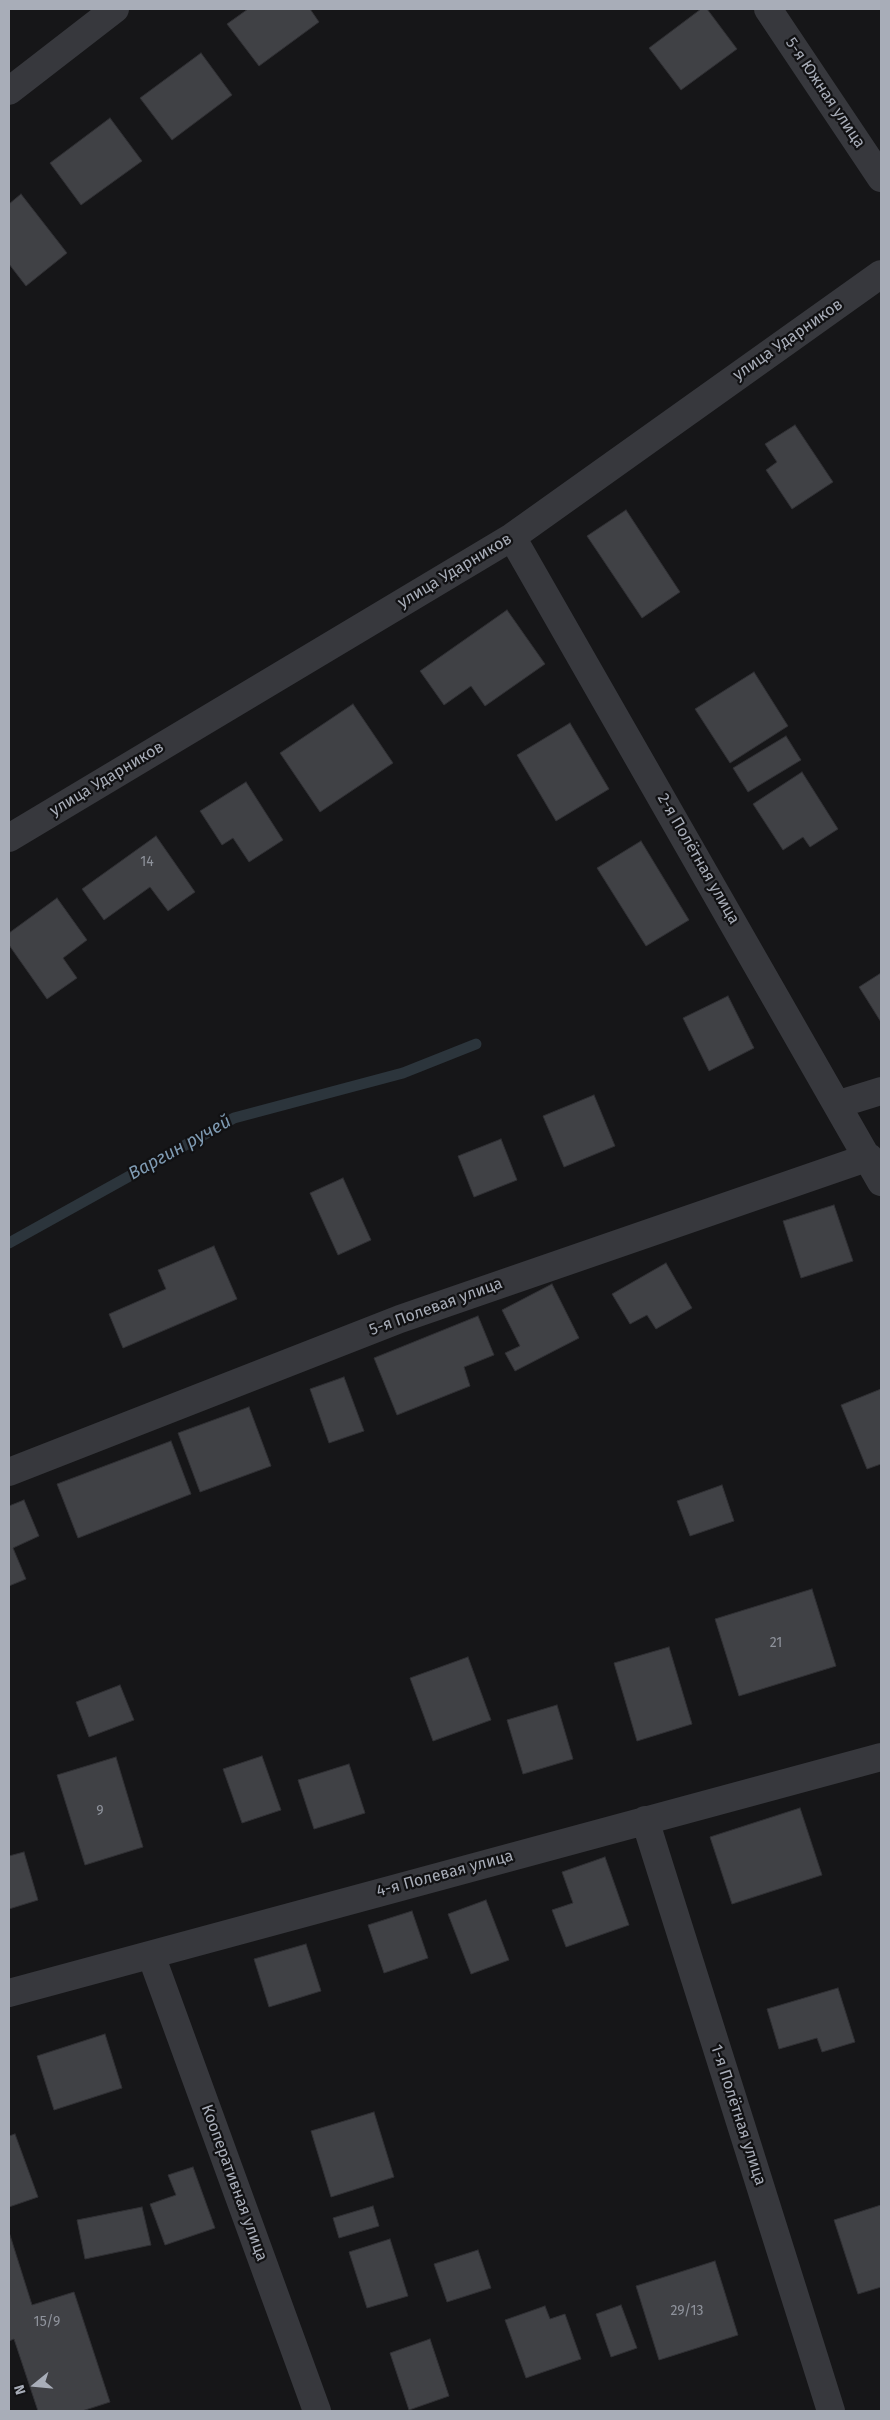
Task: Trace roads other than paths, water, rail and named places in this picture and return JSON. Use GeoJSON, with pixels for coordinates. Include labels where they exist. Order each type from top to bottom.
{"type":"FeatureCollection","features":[{"type":"Feature","properties":{"kind":"street"},"geometry":{"type":"LineString","coordinates":[[9,91],[115,9]]}},
{"type":"Feature","properties":{"kind":"street","name":"5-я Южная улица"},"geometry":{"type":"LineString","coordinates":[[768,9],[881,178]]}},
{"type":"Feature","properties":{"kind":"street","name":"улица Ударников"},"geometry":{"type":"LineString","coordinates":[[9,838],[512,537],[881,274]]}},
{"type":"Feature","properties":{"kind":"street","name":"2-я Полётная улица"},"geometry":{"type":"LineString","coordinates":[[512,537],[839,1104],[881,1182]]}},
{"type":"Feature","properties":{"kind":"street"},"geometry":{"type":"LineString","coordinates":[[839,1104],[881,1091]]}},
{"type":"Feature","properties":{"kind":"street","name":"5-я Полевая улица"},"geometry":{"type":"LineString","coordinates":[[9,1472],[400,1319],[869,1157]]}},
{"type":"Feature","properties":{"kind":"street","name":"4-я Полевая улица"},"geometry":{"type":"LineString","coordinates":[[9,1993],[881,1757]]}},
{"type":"Feature","properties":{"kind":"street","name":"1-я Полётная улица"},"geometry":{"type":"LineString","coordinates":[[645,1820],[831,2411]]}},
{"type":"Feature","properties":{"kind":"street","name":"Кооперативная улица"},"geometry":{"type":"LineString","coordinates":[[151,1955],[317,2411]]}},
{"type":"Feature","properties":{"kind":"waterway","name":"Варгин ручей"},"geometry":{"type":"LineString","coordinates":[[9,1243],[234,1118],[403,1073],[476,1044]]}}]}
